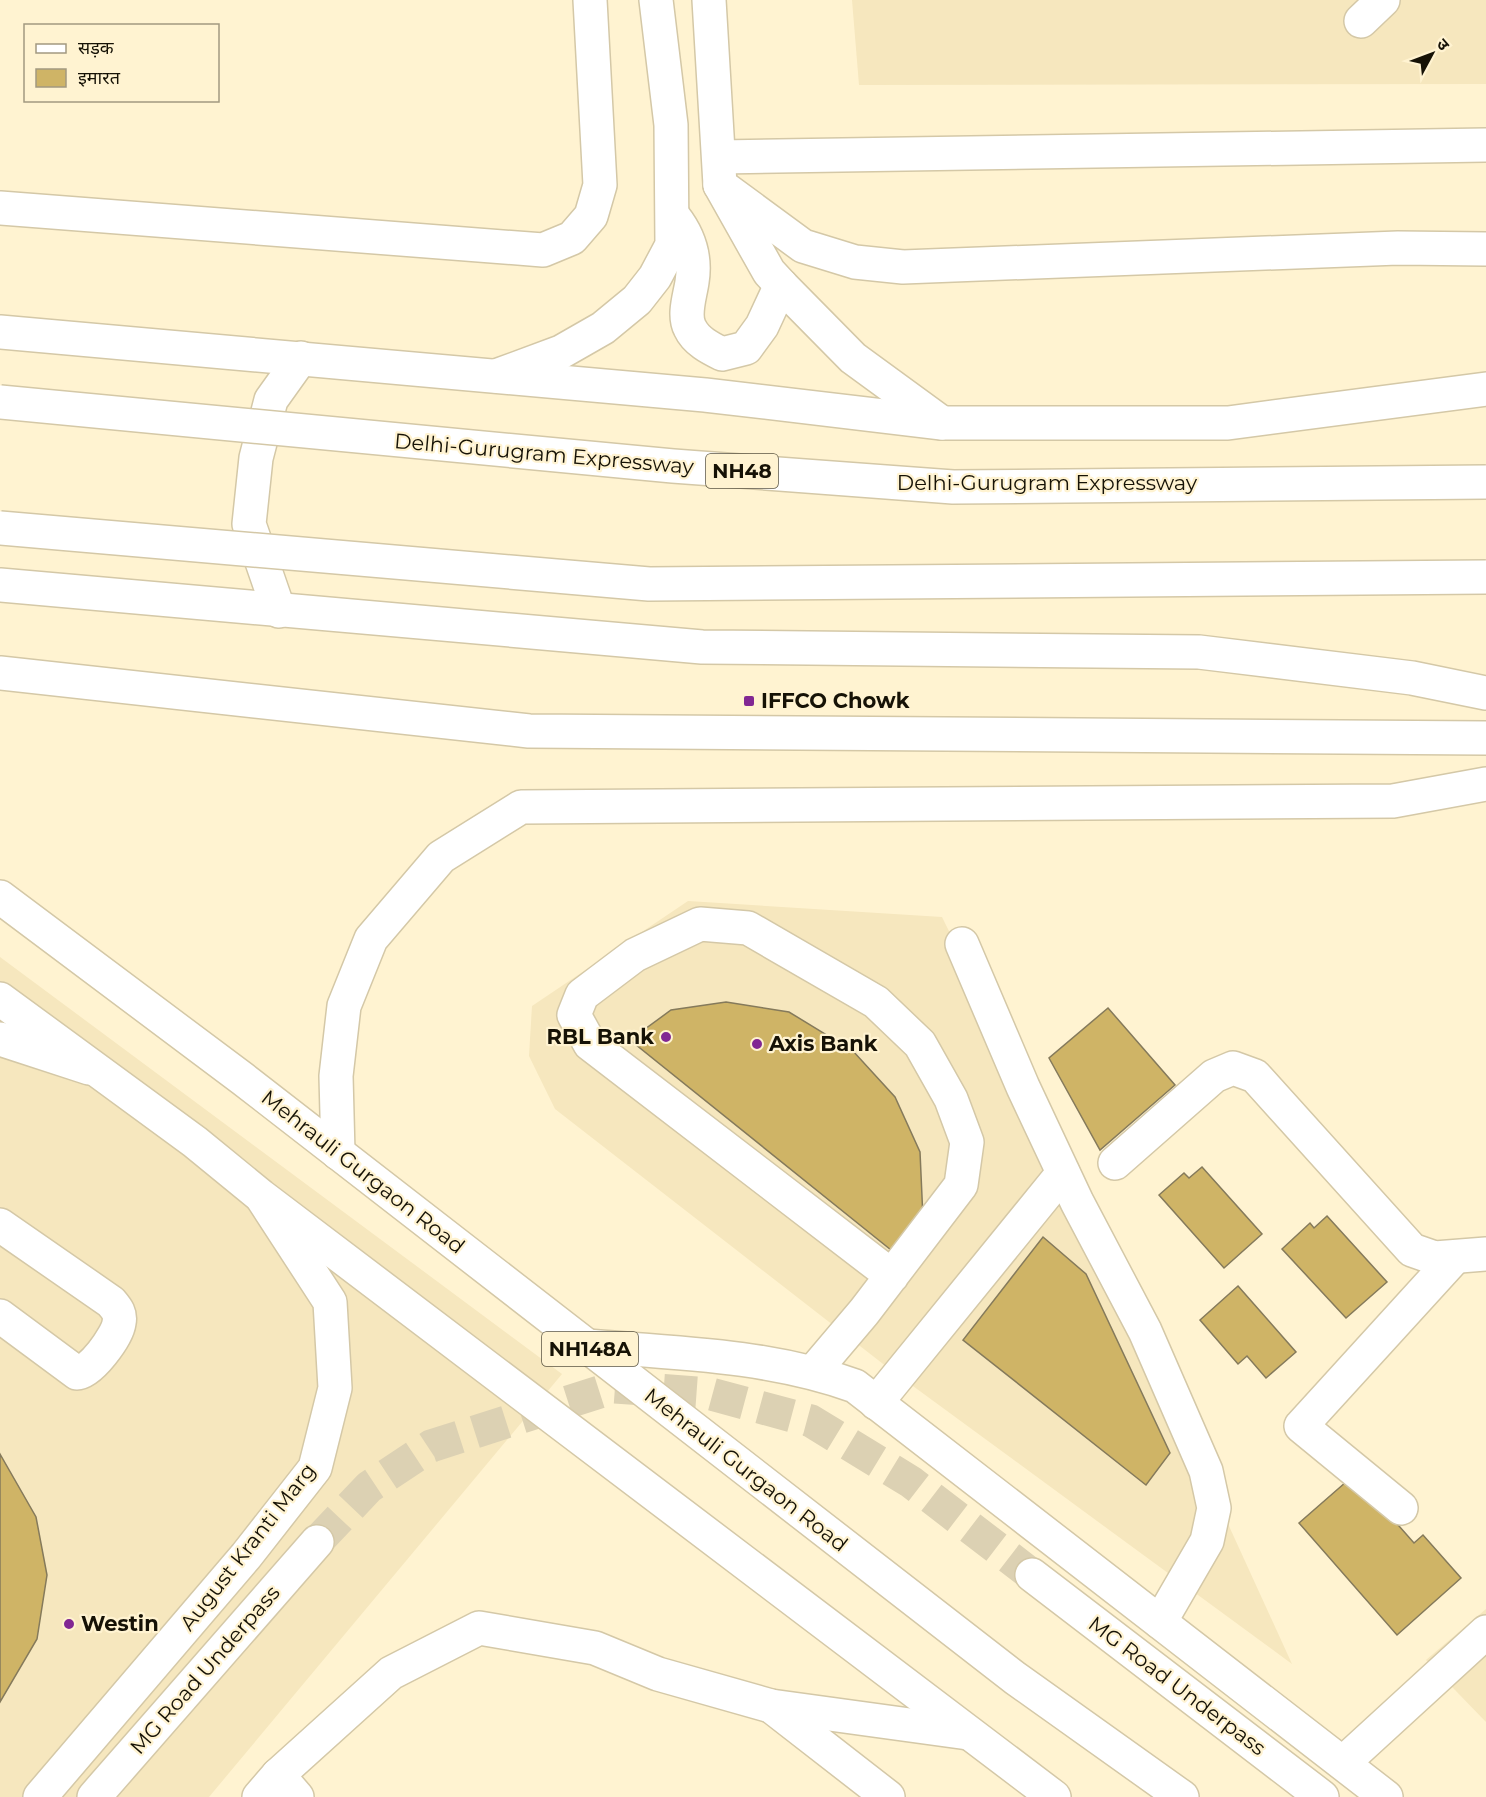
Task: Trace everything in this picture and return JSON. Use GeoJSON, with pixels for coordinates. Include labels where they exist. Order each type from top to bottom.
{"type":"FeatureCollection","features":[{"type":"Feature","properties":{"kind":"main road"},"geometry":{"type":"LineString","coordinates":[[0,208],[543,250],[572,238],[591,216],[600,185],[590,0]]}},
{"type":"Feature","properties":{"kind":"main road"},"geometry":{"type":"LineString","coordinates":[[496,376],[561,352],[603,328],[637,300],[655,276],[672,244],[671,125],[656,0]]}},
{"type":"Feature","properties":{"kind":"main road"},"geometry":{"type":"LineString","coordinates":[[709,0],[720,171],[769,272],[853,358],[942,423]]}},
{"type":"Feature","properties":{"kind":"main road"},"geometry":{"type":"LineString","coordinates":[[720,171],[1486,146]]}},
{"type":"Feature","properties":{"kind":"main road"},"geometry":{"type":"LineString","coordinates":[[720,171],[803,246],[855,262],[903,267],[1398,248],[1486,249]]}},
{"type":"Feature","properties":{"kind":"main road"},"geometry":{"type":"LineString","coordinates":[[672,214],[686,232],[693,260],[687,309],[690,328],[704,345],[722,354],[746,348],[762,326],[781,285]]}},
{"type":"Feature","properties":{"kind":"main road"},"geometry":{"type":"LineString","coordinates":[[0,332],[705,395],[942,423],[1228,423],[1486,389]]}},
{"type":"Feature","properties":{"kind":"main road"},"geometry":{"type":"LineString","coordinates":[[279,611],[249,524],[256,458],[271,400],[301,358]]}},
{"type":"Feature","properties":{"kind":"main road","name":"Delhi-Gurugram Expressway"},"geometry":{"type":"LineString","coordinates":[[0,402],[673,466],[953,487],[1486,482]]}},
{"type":"Feature","properties":{"kind":"main road"},"geometry":{"type":"LineString","coordinates":[[0,528],[649,584],[1486,577]]}},
{"type":"Feature","properties":{"kind":"main road"},"geometry":{"type":"LineString","coordinates":[[0,585],[702,647],[1199,652],[1412,678],[1486,693]]}},
{"type":"Feature","properties":{"kind":"main road"},"geometry":{"type":"LineString","coordinates":[[0,673],[529,731],[1486,738]]}},
{"type":"Feature","properties":{"kind":"main road"},"geometry":{"type":"LineString","coordinates":[[338,1153],[336,1076],[345,1006],[371,939],[441,857],[520,807],[1393,801],[1486,784]]}},
{"type":"Feature","properties":{"kind":"main road","name":"Mehrauli Gurgaon Road"},"geometry":{"type":"LineString","coordinates":[[0,897],[338,1153],[931,1610],[1015,1678],[1182,1797]]}},
{"type":"Feature","properties":{"kind":"main road"},"geometry":{"type":"LineString","coordinates":[[814,1371],[892,1276],[961,1185],[967,1142],[951,1099],[920,1044],[876,1002],[748,928],[700,924],[635,955],[582,995],[574,1015],[590,1044],[892,1276]]}},
{"type":"Feature","properties":{"kind":"main road"},"geometry":{"type":"LineString","coordinates":[[962,944],[1063,1173],[1145,1331],[1206,1471],[1214,1508],[1207,1541],[1160,1623]]}},
{"type":"Feature","properties":{"kind":"main road"},"geometry":{"type":"LineString","coordinates":[[0,999],[195,1142],[261,1196],[1054,1797]]}},
{"type":"Feature","properties":{"kind":"main road"},"geometry":{"type":"LineString","coordinates":[[0,1040],[97,1070]]}},
{"type":"Feature","properties":{"kind":"main road"},"geometry":{"type":"LineString","coordinates":[[1115,1162],[1214,1076],[1233,1068],[1255,1076],[1412,1250],[1435,1258],[1471,1255]]}},
{"type":"Feature","properties":{"kind":"main road"},"geometry":{"type":"LineString","coordinates":[[876,1403],[1063,1173]]}},
{"type":"Feature","properties":{"kind":"main road","name":"August Kranti Marg"},"geometry":{"type":"LineString","coordinates":[[40,1797],[246,1556],[315,1468],[335,1388],[330,1302],[261,1196]]}},
{"type":"Feature","properties":{"kind":"main road"},"geometry":{"type":"LineString","coordinates":[[0,1225],[111,1302],[118,1310],[120,1321],[118,1329],[89,1369],[76,1373],[0,1316]]}},
{"type":"Feature","properties":{"kind":"main road"},"geometry":{"type":"LineString","coordinates":[[1401,1508],[1301,1426],[1471,1255]]}},
{"type":"Feature","properties":{"kind":"main road"},"geometry":{"type":"LineString","coordinates":[[586,1346],[736,1358],[814,1371],[855,1386],[1386,1797]]}},
{"type":"Feature","properties":{"kind":"main road","name":"MG Road Underpass"},"geometry":{"type":"LineString","coordinates":[[94,1797],[317,1542]]}},
{"type":"Feature","properties":{"kind":"main road","name":"MG Road Underpass"},"geometry":{"type":"LineString","coordinates":[[1032,1575],[1322,1797]]}},
{"type":"Feature","properties":{"kind":"main road"},"geometry":{"type":"LineString","coordinates":[[278,1790],[391,1673],[479,1628],[596,1648],[658,1674],[771,1706],[968,1733]]}},
{"type":"Feature","properties":{"kind":"main road"},"geometry":{"type":"LineString","coordinates":[[1342,1763],[1486,1632]]}},
{"type":"Feature","properties":{"kind":"main road"},"geometry":{"type":"LineString","coordinates":[[771,1706],[888,1797]]}},
{"type":"Feature","properties":{"kind":"shaded area"},"geometry":{"type":"Polygon","coordinates":[[[852,0],[1486,0],[1486,84],[859,85],[852,0]]]}},
{"type":"Feature","properties":{"kind":"shaded area"},"geometry":{"type":"Polygon","coordinates":[[[688,901],[942,917],[1060,1156],[1292,1664],[887,1367],[555,1109],[529,1056],[532,1006],[688,901]]]}},
{"type":"Feature","properties":{"kind":"shaded area"},"geometry":{"type":"Polygon","coordinates":[[[0,957],[562,1374],[209,1797],[0,1797],[0,957]]]}},
{"type":"Feature","properties":{"kind":"shaded area"},"geometry":{"type":"Polygon","coordinates":[[[1486,1609],[1486,1722],[1426,1660],[1486,1609]]]}},
{"type":"Feature","properties":{"kind":"building"},"geometry":{"type":"Polygon","coordinates":[[[726,1002],[789,1012],[853,1051],[895,1097],[920,1152],[923,1219],[896,1254],[630,1040],[671,1010],[726,1002]]]}},
{"type":"Feature","properties":{"kind":"building"},"geometry":{"type":"Polygon","coordinates":[[[1108,1008],[1175,1085],[1100,1150],[1049,1058],[1108,1008]]]}},
{"type":"Feature","properties":{"kind":"building"},"geometry":{"type":"Polygon","coordinates":[[[1202,1167],[1262,1234],[1224,1268],[1159,1195],[1184,1173],[1189,1178],[1202,1167]]]}},
{"type":"Feature","properties":{"kind":"building"},"geometry":{"type":"Polygon","coordinates":[[[1327,1216],[1387,1282],[1346,1318],[1282,1249],[1310,1223],[1314,1228],[1327,1216]]]}},
{"type":"Feature","properties":{"kind":"building"},"geometry":{"type":"Polygon","coordinates":[[[1043,1237],[1086,1274],[1170,1453],[1146,1485],[963,1340],[1043,1237]]]}},
{"type":"Feature","properties":{"kind":"building"},"geometry":{"type":"Polygon","coordinates":[[[1238,1286],[1296,1352],[1266,1378],[1247,1356],[1238,1364],[1200,1320],[1238,1286]]]}},
{"type":"Feature","properties":{"kind":"building"},"geometry":{"type":"Polygon","coordinates":[[[0,1454],[36,1517],[47,1575],[37,1639],[0,1702],[0,1454]]]}},
{"type":"Feature","properties":{"kind":"building"},"geometry":{"type":"Polygon","coordinates":[[[1354,1475],[1414,1543],[1423,1535],[1461,1578],[1397,1635],[1299,1523],[1354,1475]]]}},
{"type":"Feature","properties":{"kind":"tunnel"},"geometry":{"type":"LineString","coordinates":[[317,1542],[369,1487],[431,1446],[615,1387],[711,1394],[811,1421],[911,1482],[1032,1575]]}},
{"type":"Feature","properties":{"kind":"place","name":"IFFCO Chowk"},"geometry":{"type":"Point","coordinates":[749,701]}},
{"type":"Feature","properties":{"kind":"place","name":"RBL Bank"},"geometry":{"type":"Point","coordinates":[666,1037]}},
{"type":"Feature","properties":{"kind":"place","name":"Axis Bank"},"geometry":{"type":"Point","coordinates":[757,1044]}},
{"type":"Feature","properties":{"kind":"place","name":"Westin"},"geometry":{"type":"Point","coordinates":[69,1624]}}]}
